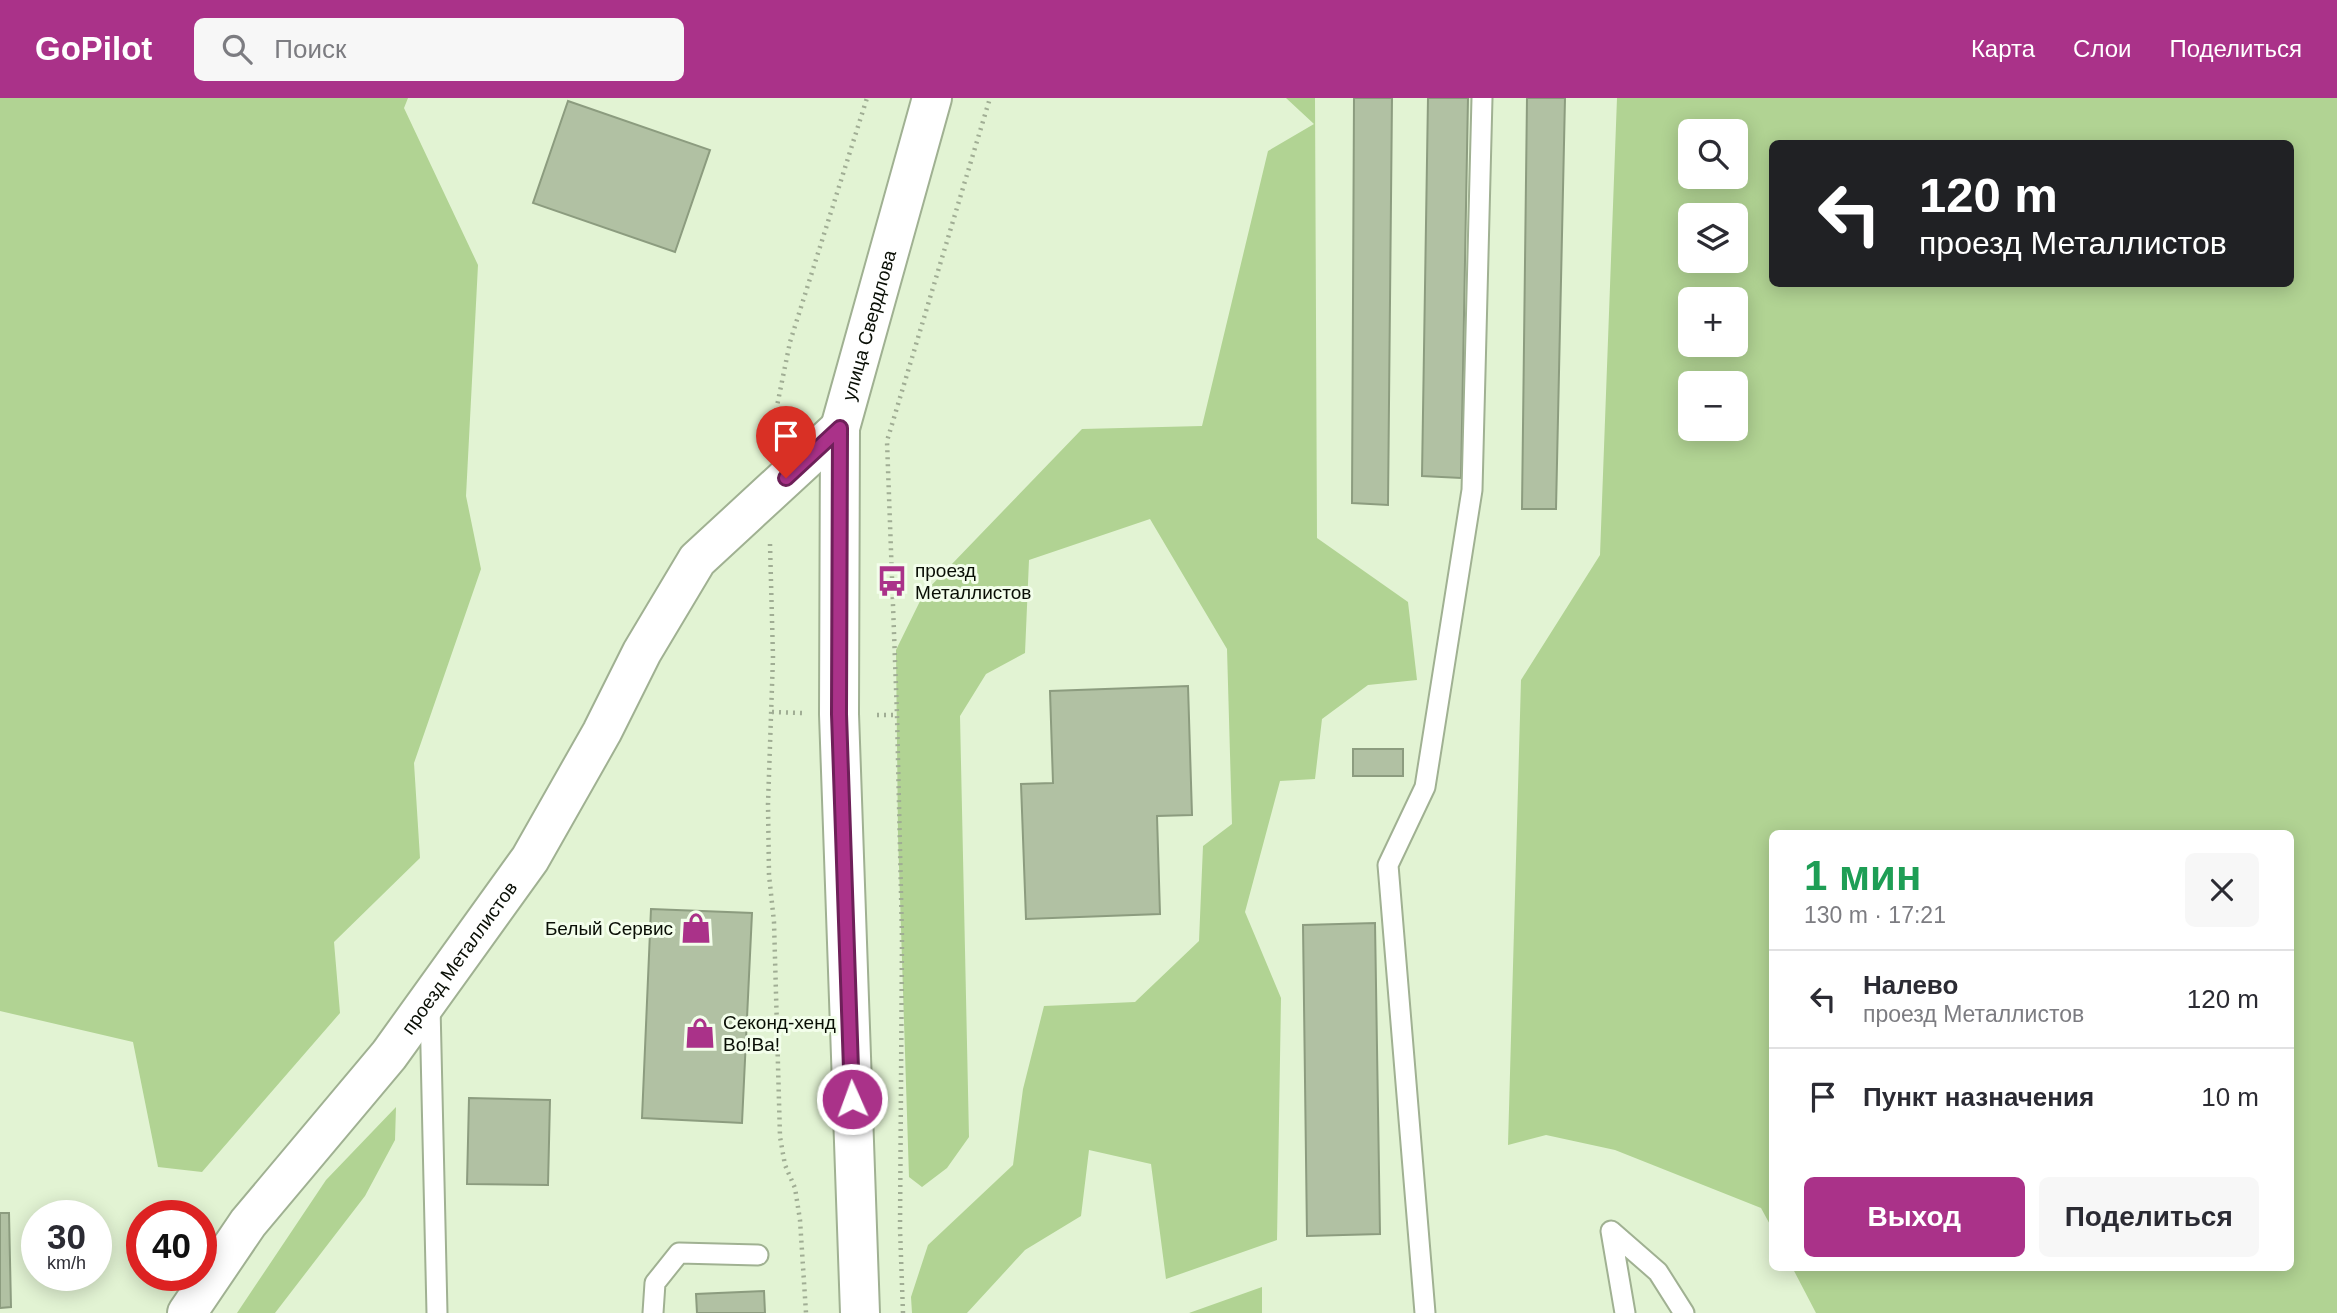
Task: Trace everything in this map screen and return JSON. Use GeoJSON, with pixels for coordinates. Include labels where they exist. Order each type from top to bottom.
{"type":"FeatureCollection","features":[{"type":"Feature","properties":{"kind":"street","name":"улица Свердлова"},"geometry":{"type":"LineString","coordinates":[[860,1313],[839,714],[840,428],[932,98]]}},
{"type":"Feature","properties":{"kind":"street","name":"проезд Металлистов"},"geometry":{"type":"LineString","coordinates":[[187,1313],[248,1223],[389,1055],[530,859],[602,732],[642,652],[697,560],[840,428]]}},
{"type":"Feature","properties":{"kind":"lane"},"geometry":{"type":"LineString","coordinates":[[1425,1313],[1388,865],[1425,787],[1472,490],[1482,98]]}},
{"type":"Feature","properties":{"kind":"lane"},"geometry":{"type":"LineString","coordinates":[[430,1000],[437,1313]]}},
{"type":"Feature","properties":{"kind":"lane"},"geometry":{"type":"LineString","coordinates":[[1625,1313],[1611,1231],[1658,1272],[1684,1313]]}},
{"type":"Feature","properties":{"kind":"lane"},"geometry":{"type":"LineString","coordinates":[[653,1313],[655,1283],[679,1253],[758,1255]]}},
{"type":"Feature","properties":{"kind":"path"},"geometry":{"type":"LineString","coordinates":[[806,1313],[800,1220],[795,1188],[785,1165],[780,1137],[775,922],[769,876],[768,804],[773,643],[768,495],[777,406],[790,342],[867,98]]}},
{"type":"Feature","properties":{"kind":"path"},"geometry":{"type":"LineString","coordinates":[[903,1313],[900,1229],[902,938],[887,441],[990,98]]}},
{"type":"Feature","properties":{"kind":"green space"},"geometry":{"type":"Polygon","coordinates":[[[0,98],[408,98],[404,108],[478,265],[466,496],[481,569],[414,763],[420,858],[334,942],[340,1013],[202,1172],[158,1167],[133,1042],[0,1011],[0,98]]]}},
{"type":"Feature","properties":{"kind":"green space"},"geometry":{"type":"Polygon","coordinates":[[[1286,98],[1315,98],[1317,538],[1408,602],[1417,680],[1368,685],[1322,719],[1315,779],[1280,781],[1245,912],[1281,998],[1277,1240],[1166,1279],[1151,1164],[1089,1150],[1081,1216],[1025,1250],[967,1313],[912,1313],[911,1297],[928,1245],[1013,1165],[1023,1089],[1044,1006],[1135,1002],[1199,941],[1203,846],[1232,824],[1227,649],[1150,519],[1029,560],[1025,653],[986,674],[960,716],[969,1137],[947,1168],[922,1187],[909,1177],[898,835],[896,650],[924,593],[1082,429],[1202,426],[1268,151],[1314,124],[1286,98]]]}},
{"type":"Feature","properties":{"kind":"green space"},"geometry":{"type":"Polygon","coordinates":[[[1617,98],[2337,98],[2337,1313],[1816,1313],[1794,1271],[2294,1271],[2294,830],[1769,830],[1769,1223],[1761,1208],[1615,1150],[1546,1135],[1508,1145],[1521,680],[1600,555],[1617,98]]]}},
{"type":"Feature","properties":{"kind":"green space"},"geometry":{"type":"Polygon","coordinates":[[[396,1107],[395,1140],[365,1196],[275,1313],[237,1313],[326,1180],[396,1107]]]}},
{"type":"Feature","properties":{"kind":"green space"},"geometry":{"type":"Polygon","coordinates":[[[1262,1287],[1262,1313],[1189,1313],[1262,1287]]]}},
{"type":"Feature","properties":{"kind":"building"},"geometry":{"type":"Polygon","coordinates":[[[1354,98],[1392,98],[1388,505],[1352,503],[1354,98]]]}},
{"type":"Feature","properties":{"kind":"building"},"geometry":{"type":"Polygon","coordinates":[[[1428,98],[1468,98],[1461,478],[1422,476],[1428,98]]]}},
{"type":"Feature","properties":{"kind":"building"},"geometry":{"type":"Polygon","coordinates":[[[1527,98],[1565,98],[1556,509],[1522,509],[1527,98]]]}},
{"type":"Feature","properties":{"kind":"building"},"geometry":{"type":"Polygon","coordinates":[[[568,101],[710,150],[675,252],[533,203],[568,101]]]}},
{"type":"Feature","properties":{"kind":"building"},"geometry":{"type":"Polygon","coordinates":[[[1188,686],[1192,815],[1157,816],[1160,914],[1026,919],[1021,784],[1053,783],[1050,691],[1188,686]]]}},
{"type":"Feature","properties":{"kind":"building"},"geometry":{"type":"Polygon","coordinates":[[[1353,749],[1403,749],[1403,776],[1353,776],[1353,749]]]}},
{"type":"Feature","properties":{"kind":"building"},"geometry":{"type":"Polygon","coordinates":[[[651,909],[752,913],[742,1123],[642,1118],[651,909]]]}},
{"type":"Feature","properties":{"kind":"building"},"geometry":{"type":"Polygon","coordinates":[[[1375,923],[1380,1234],[1307,1236],[1303,925],[1375,923]]]}},
{"type":"Feature","properties":{"kind":"building"},"geometry":{"type":"Polygon","coordinates":[[[469,1098],[550,1100],[548,1185],[467,1184],[469,1098]]]}},
{"type":"Feature","properties":{"kind":"building"},"geometry":{"type":"Polygon","coordinates":[[[0,1213],[9,1213],[11,1307],[0,1308],[0,1213]]]}},
{"type":"Feature","properties":{"kind":"building"},"geometry":{"type":"Polygon","coordinates":[[[764,1291],[765,1313],[697,1313],[696,1294],[764,1291]]]}},
{"type":"Feature","properties":{"kind":"place","name":"проезд Металлистов"},"geometry":{"type":"Point","coordinates":[892,581]}},
{"type":"Feature","properties":{"kind":"place","name":"Белый Сервис"},"geometry":{"type":"Point","coordinates":[696,928]}},
{"type":"Feature","properties":{"kind":"place","name":"Секонд-хенд Во!Ва!"},"geometry":{"type":"Point","coordinates":[700,1033]}},
{"type":"Feature","properties":{"kind":"route"},"geometry":{"type":"LineString","coordinates":[[786,478],[840,428],[839,714],[852,1099]]}}]}
